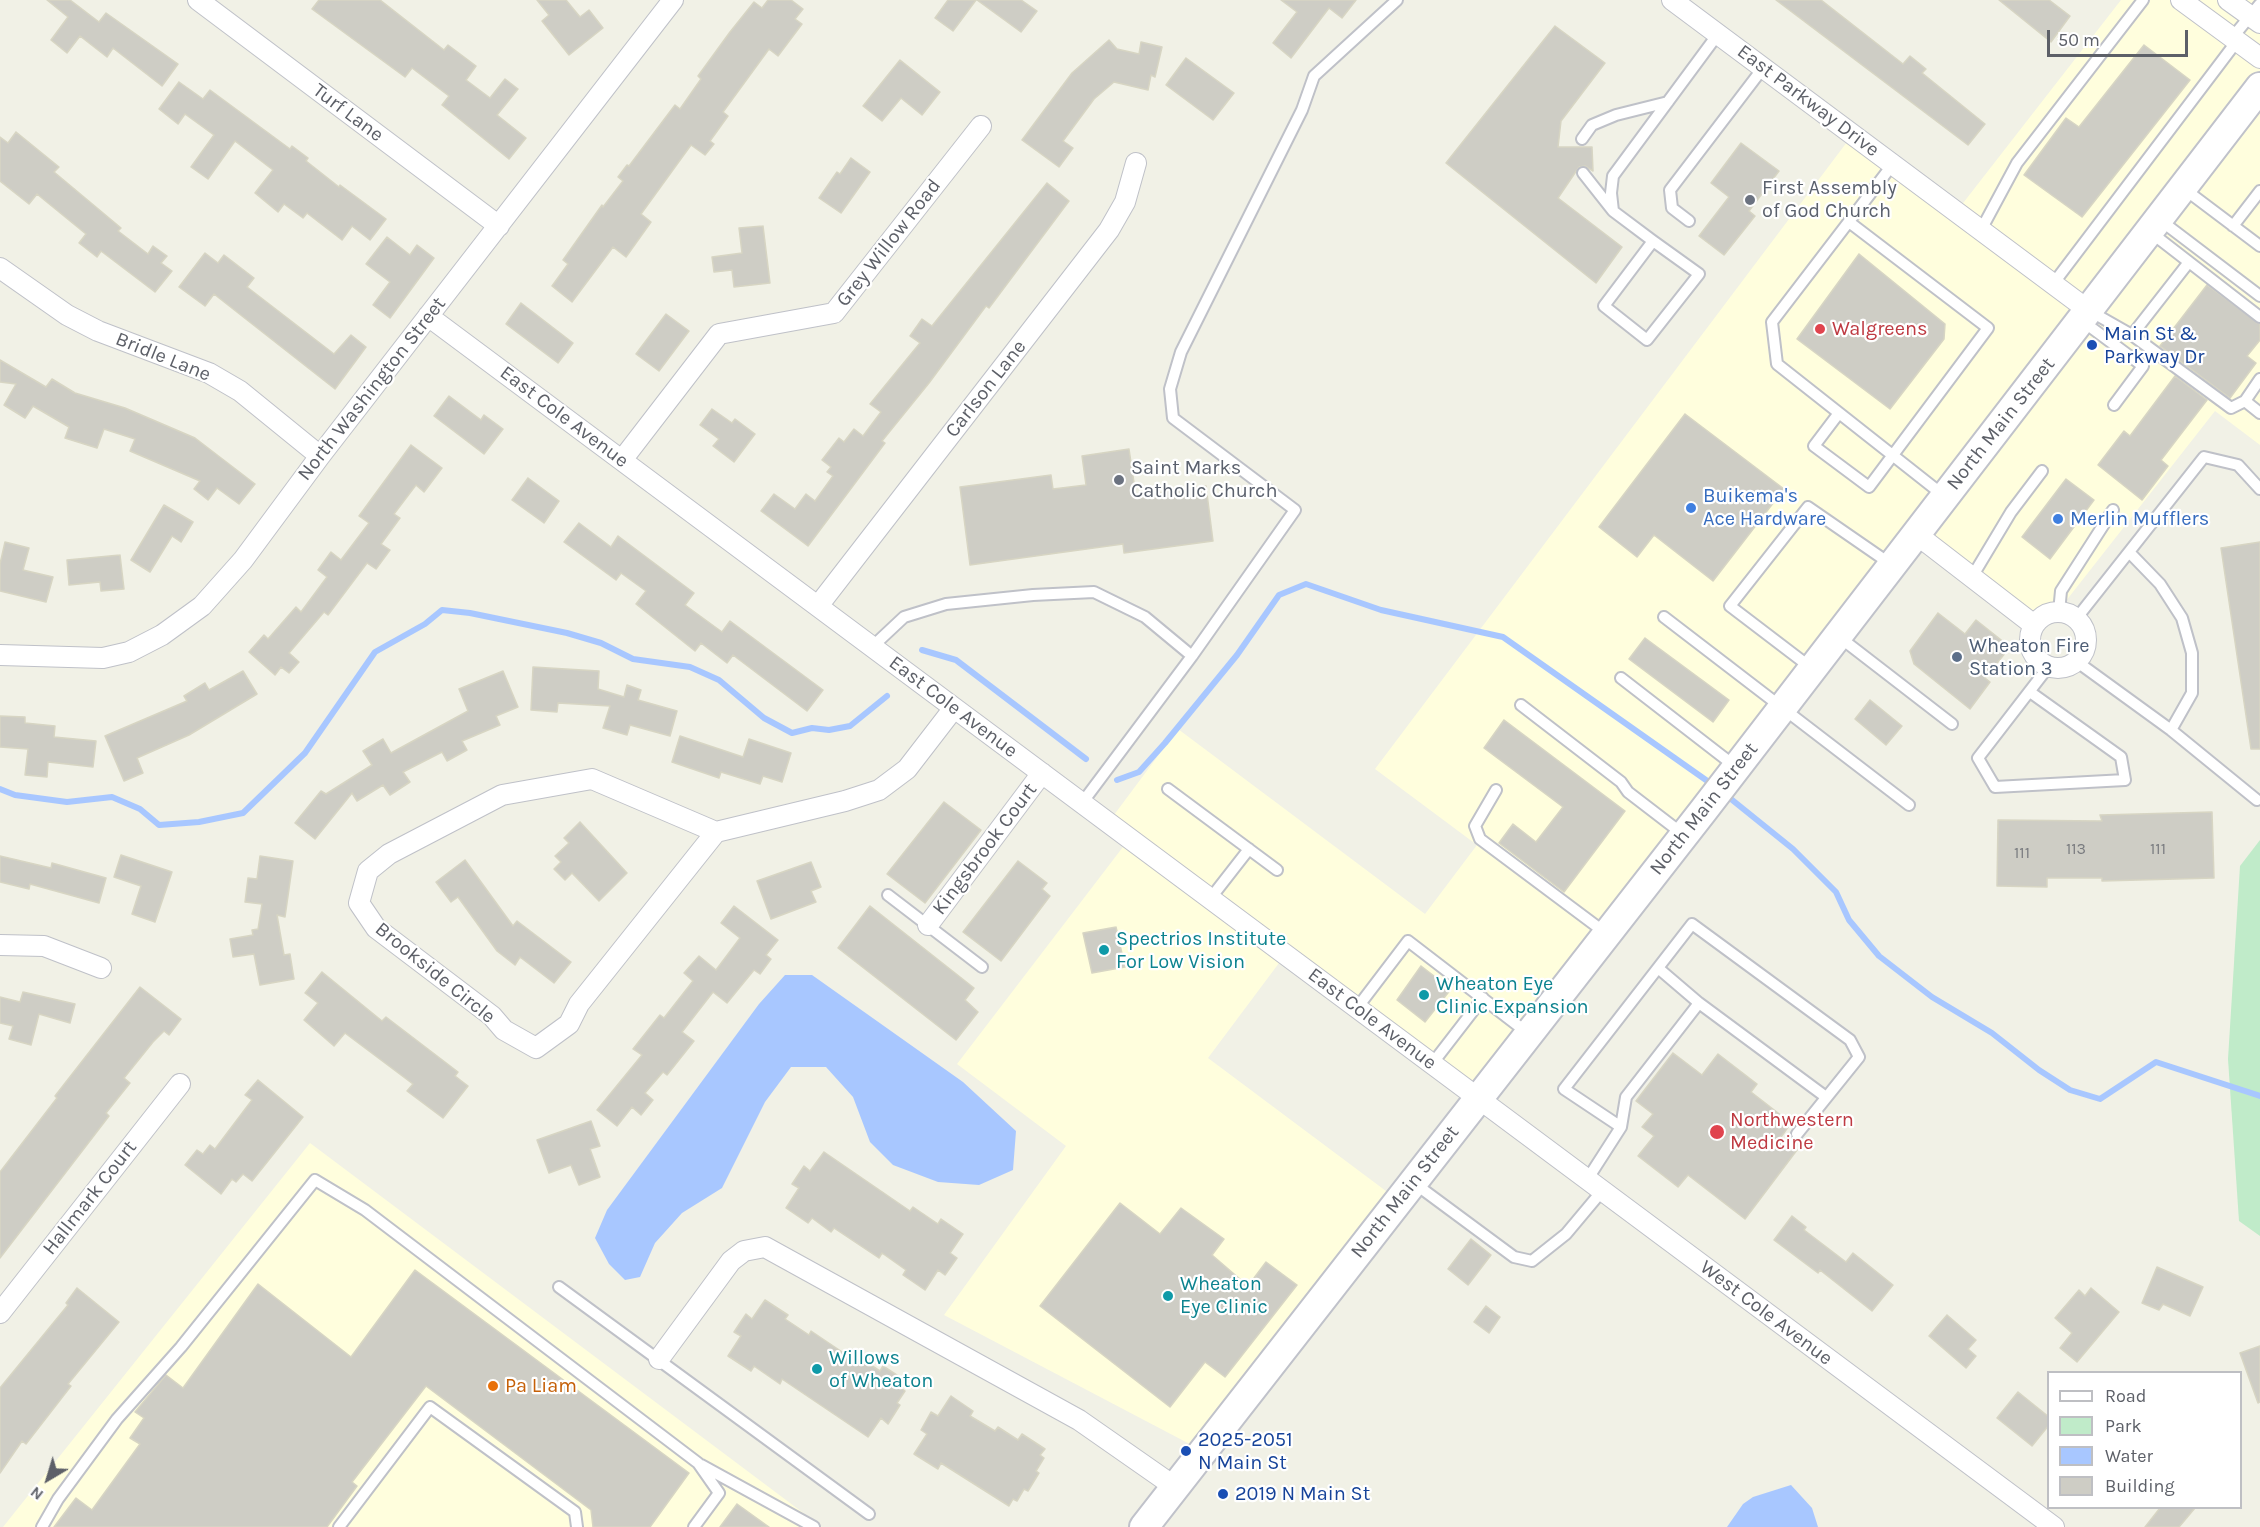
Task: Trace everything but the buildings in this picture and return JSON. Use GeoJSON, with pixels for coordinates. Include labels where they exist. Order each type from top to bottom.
{"type":"FeatureCollection","features":[{"type":"Feature","properties":{"kind":"street","name":"Turf Lane"},"geometry":{"type":"LineString","coordinates":[[198,0],[499,226]]}},
{"type":"Feature","properties":{"kind":"street","name":"North Washington Street"},"geometry":{"type":"LineString","coordinates":[[0,656],[103,658],[129,652],[162,635],[202,606],[227,580],[320,456],[674,0]]}},
{"type":"Feature","properties":{"kind":"street","name":"East Parkway Drive"},"geometry":{"type":"LineString","coordinates":[[1672,0],[2053,284],[2085,315]]}},
{"type":"Feature","properties":{"kind":"street"},"geometry":{"type":"LineString","coordinates":[[2181,0],[2260,58]]}},
{"type":"Feature","properties":{"kind":"street"},"geometry":{"type":"LineString","coordinates":[[2228,0],[2257,14]]}},
{"type":"Feature","properties":{"kind":"street","name":"North Main Street"},"geometry":{"type":"LineString","coordinates":[[1144,1527],[1703,811],[2260,87]]}},
{"type":"Feature","properties":{"kind":"street","name":"Grey Willow Road"},"geometry":{"type":"LineString","coordinates":[[622,460],[719,334],[834,314],[981,126]]}},
{"type":"Feature","properties":{"kind":"street","name":"Carlson Lane"},"geometry":{"type":"LineString","coordinates":[[818,606],[1108,230],[1125,202],[1136,163]]}},
{"type":"Feature","properties":{"kind":"street","name":"Bridle Lane"},"geometry":{"type":"LineString","coordinates":[[0,268],[67,315],[98,331],[209,373],[240,392],[320,456]]}},
{"type":"Feature","properties":{"kind":"street","name":"East Cole Avenue"},"geometry":{"type":"LineString","coordinates":[[428,316],[1478,1099]]}},
{"type":"Feature","properties":{"kind":"street"},"geometry":{"type":"LineString","coordinates":[[1916,534],[2034,625]]}},
{"type":"Feature","properties":{"kind":"street"},"geometry":{"type":"LineString","coordinates":[[2067,615],[2082,626],[2085,645],[2076,661],[2058,668],[2049,666],[2036,657],[2032,649],[2031,632],[2041,618],[2067,615]]}},
{"type":"Feature","properties":{"kind":"street"},"geometry":{"type":"LineString","coordinates":[[716,832],[845,801],[879,790],[907,769],[954,708]]}},
{"type":"Feature","properties":{"kind":"street","name":"Kingsbrook Court"},"geometry":{"type":"LineString","coordinates":[[928,926],[1042,774]]}},
{"type":"Feature","properties":{"kind":"street","name":"Brookside Circle"},"geometry":{"type":"LineString","coordinates":[[592,779],[716,832],[579,1004],[569,1024],[536,1048],[504,1030],[492,1016],[376,928],[359,903],[368,871],[389,854],[502,795],[592,779]]}},
{"type":"Feature","properties":{"kind":"street"},"geometry":{"type":"LineString","coordinates":[[0,945],[44,946],[101,968]]}},
{"type":"Feature","properties":{"kind":"street","name":"Hallmark Court"},"geometry":{"type":"LineString","coordinates":[[0,1313],[180,1083]]}},
{"type":"Feature","properties":{"kind":"street","name":"West Cole Avenue"},"geometry":{"type":"LineString","coordinates":[[1478,1099],[2050,1518]]}},
{"type":"Feature","properties":{"kind":"street"},"geometry":{"type":"LineString","coordinates":[[659,1359],[731,1261],[744,1251],[765,1246],[1079,1420],[1175,1487]]}},
{"type":"Feature","properties":{"kind":"lane"},"geometry":{"type":"LineString","coordinates":[[1082,803],[1192,657],[1295,510],[1173,418],[1170,389],[1180,352],[1302,110],[1314,76],[1397,0]]}},
{"type":"Feature","properties":{"kind":"lane"},"geometry":{"type":"LineString","coordinates":[[1981,230],[2017,163],[2143,0]]}},
{"type":"Feature","properties":{"kind":"lane"},"geometry":{"type":"LineString","coordinates":[[2053,284],[2235,40],[2257,14]]}},
{"type":"Feature","properties":{"kind":"lane"},"geometry":{"type":"LineString","coordinates":[[1613,211],[1611,193],[1613,176],[1718,34]]}},
{"type":"Feature","properties":{"kind":"lane"},"geometry":{"type":"LineString","coordinates":[[1689,221],[1672,208],[1670,190],[1763,68]]}},
{"type":"Feature","properties":{"kind":"lane"},"geometry":{"type":"LineString","coordinates":[[1582,139],[1592,125],[1616,115],[1668,102]]}},
{"type":"Feature","properties":{"kind":"lane"},"geometry":{"type":"LineString","coordinates":[[1893,164],[1772,322],[1777,364],[1945,496]]}},
{"type":"Feature","properties":{"kind":"lane"},"geometry":{"type":"LineString","coordinates":[[1582,173],[1613,211],[1699,274],[1647,340],[1604,306],[1653,241]]}},
{"type":"Feature","properties":{"kind":"lane"},"geometry":{"type":"LineString","coordinates":[[2183,188],[2260,246]]}},
{"type":"Feature","properties":{"kind":"lane"},"geometry":{"type":"LineString","coordinates":[[2233,225],[2260,191]]}},
{"type":"Feature","properties":{"kind":"lane"},"geometry":{"type":"LineString","coordinates":[[1839,413],[1814,446],[1869,487],[1988,328],[1849,222]]}},
{"type":"Feature","properties":{"kind":"lane"},"geometry":{"type":"LineString","coordinates":[[2154,225],[2189,262],[2260,317]]}},
{"type":"Feature","properties":{"kind":"lane"},"geometry":{"type":"LineString","coordinates":[[2154,225],[2260,296]]}},
{"type":"Feature","properties":{"kind":"lane"},"geometry":{"type":"LineString","coordinates":[[2133,334],[2189,262]]}},
{"type":"Feature","properties":{"kind":"lane"},"geometry":{"type":"LineString","coordinates":[[2085,315],[2133,334],[2230,408],[2244,401],[2260,379]]}},
{"type":"Feature","properties":{"kind":"lane"},"geometry":{"type":"LineString","coordinates":[[2085,315],[2143,366],[2114,405]]}},
{"type":"Feature","properties":{"kind":"lane"},"geometry":{"type":"LineString","coordinates":[[2244,401],[2260,413]]}},
{"type":"Feature","properties":{"kind":"lane"},"geometry":{"type":"LineString","coordinates":[[2067,615],[2129,552],[2204,457],[2238,465],[2260,489]]}},
{"type":"Feature","properties":{"kind":"lane"},"geometry":{"type":"LineString","coordinates":[[1972,577],[2011,512],[2042,471]]}},
{"type":"Feature","properties":{"kind":"lane"},"geometry":{"type":"LineString","coordinates":[[1812,669],[1730,606],[1808,507],[1892,566]]}},
{"type":"Feature","properties":{"kind":"lane"},"geometry":{"type":"LineString","coordinates":[[2067,615],[2061,591],[2113,510]]}},
{"type":"Feature","properties":{"kind":"lane"},"geometry":{"type":"LineString","coordinates":[[2129,552],[2166,593],[2182,618],[2192,653],[2193,693],[2171,730]]}},
{"type":"Feature","properties":{"kind":"lane"},"geometry":{"type":"LineString","coordinates":[[872,647],[904,617],[946,604],[1033,595],[1094,592],[1145,617],[1192,657]]}},
{"type":"Feature","properties":{"kind":"lane"},"geometry":{"type":"LineString","coordinates":[[1664,617],[1909,805]]}},
{"type":"Feature","properties":{"kind":"lane"},"geometry":{"type":"LineString","coordinates":[[1838,636],[1952,724]]}},
{"type":"Feature","properties":{"kind":"lane"},"geometry":{"type":"LineString","coordinates":[[2076,661],[2171,730],[2257,800]]}},
{"type":"Feature","properties":{"kind":"lane"},"geometry":{"type":"LineString","coordinates":[[2030,692],[2121,757],[2125,780],[1995,787],[1978,758],[2049,666]]}},
{"type":"Feature","properties":{"kind":"lane"},"geometry":{"type":"LineString","coordinates":[[1621,678],[1734,770]]}},
{"type":"Feature","properties":{"kind":"lane"},"geometry":{"type":"LineString","coordinates":[[1521,705],[1621,782],[1628,792],[1684,835]]}},
{"type":"Feature","properties":{"kind":"lane"},"geometry":{"type":"LineString","coordinates":[[1168,789],[1276,870]]}},
{"type":"Feature","properties":{"kind":"lane"},"geometry":{"type":"LineString","coordinates":[[1496,790],[1476,826],[1480,839],[1607,934]]}},
{"type":"Feature","properties":{"kind":"lane"},"geometry":{"type":"LineString","coordinates":[[1210,899],[1249,849]]}},
{"type":"Feature","properties":{"kind":"lane"},"geometry":{"type":"LineString","coordinates":[[888,895],[982,967]]}},
{"type":"Feature","properties":{"kind":"lane"},"geometry":{"type":"LineString","coordinates":[[1621,1127],[1564,1089],[1692,924],[1851,1040],[1858,1057],[1797,1134]]}},
{"type":"Feature","properties":{"kind":"lane"},"geometry":{"type":"LineString","coordinates":[[1357,1008],[1408,940],[1529,1034]]}},
{"type":"Feature","properties":{"kind":"lane"},"geometry":{"type":"LineString","coordinates":[[1658,968],[1699,1003],[1826,1097]]}},
{"type":"Feature","properties":{"kind":"lane"},"geometry":{"type":"LineString","coordinates":[[1432,1064],[1483,998]]}},
{"type":"Feature","properties":{"kind":"lane"},"geometry":{"type":"LineString","coordinates":[[1413,1182],[1514,1257],[1532,1262],[1566,1234],[1594,1185],[1621,1127],[1626,1097],[1699,1003]]}},
{"type":"Feature","properties":{"kind":"lane"},"geometry":{"type":"LineString","coordinates":[[42,1527],[58,1499],[117,1419],[181,1347],[315,1180],[365,1210],[698,1464],[814,1527]]}},
{"type":"Feature","properties":{"kind":"lane"},"geometry":{"type":"LineString","coordinates":[[559,1287],[869,1514]]}},
{"type":"Feature","properties":{"kind":"lane"},"geometry":{"type":"LineString","coordinates":[[339,1527],[430,1407],[575,1512],[577,1527]]}},
{"type":"Feature","properties":{"kind":"lane"},"geometry":{"type":"LineString","coordinates":[[694,1527],[719,1493],[698,1464]]}},
{"type":"Feature","properties":{"kind":"shaded area"},"geometry":{"type":"Polygon","coordinates":[[[2121,0],[2260,0],[2260,74],[2087,300],[1960,207],[2121,0]]]}},
{"type":"Feature","properties":{"kind":"shaded area"},"geometry":{"type":"Polygon","coordinates":[[[2260,99],[2260,445],[2215,411],[2040,634],[1918,542],[2260,99]]]}},
{"type":"Feature","properties":{"kind":"shaded area"},"geometry":{"type":"Polygon","coordinates":[[[1847,142],[2080,312],[1478,1091],[1111,819],[1178,729],[1425,914],[1477,845],[1375,769],[1847,142]]]}},
{"type":"Feature","properties":{"kind":"shaded area"},"geometry":{"type":"Polygon","coordinates":[[[1126,843],[1282,959],[1208,1058],[1398,1200],[1203,1451],[944,1315],[1066,1146],[957,1064],[1126,843]]]}},
{"type":"Feature","properties":{"kind":"shaded area"},"geometry":{"type":"Polygon","coordinates":[[[310,1143],[822,1527],[3,1527],[310,1143]]]}},
{"type":"Feature","properties":{"kind":"green space"},"geometry":{"type":"Polygon","coordinates":[[[2260,840],[2260,1236],[2239,1221],[2228,1059],[2240,866],[2260,840]]]}},
{"type":"Feature","properties":{"kind":"water"},"geometry":{"type":"Polygon","coordinates":[[[785,975],[812,975],[963,1082],[1016,1131],[1013,1170],[979,1185],[938,1182],[893,1165],[870,1142],[853,1097],[826,1067],[791,1067],[765,1102],[722,1188],[682,1213],[655,1243],[640,1277],[625,1280],[609,1264],[595,1238],[607,1210],[759,1004],[785,975]]]}},
{"type":"Feature","properties":{"kind":"water"},"geometry":{"type":"Polygon","coordinates":[[[1791,1485],[1812,1508],[1818,1527],[1727,1527],[1743,1504],[1753,1497],[1791,1485]]]}},
{"type":"Feature","properties":{"kind":"waterway"},"geometry":{"type":"LineString","coordinates":[[1117,780],[1139,772],[1165,743],[1237,655],[1279,595],[1306,584],[1381,610],[1503,637],[1713,785]]}},
{"type":"Feature","properties":{"kind":"waterway"},"geometry":{"type":"LineString","coordinates":[[0,789],[15,795],[67,802],[112,797],[140,809],[159,825],[199,822],[243,813],[305,753],[375,652],[425,624],[442,610],[470,613],[567,633],[601,643],[633,659],[690,667],[719,680],[764,718],[792,733],[812,728],[829,730],[850,726],[887,696]]}},
{"type":"Feature","properties":{"kind":"waterway"},"geometry":{"type":"LineString","coordinates":[[922,650],[956,660],[1086,759]]}},
{"type":"Feature","properties":{"kind":"waterway"},"geometry":{"type":"LineString","coordinates":[[1726,795],[1793,849],[1836,892],[1849,920],[1879,956],[1932,997],[1992,1033],[2039,1070],[2070,1090],[2100,1099],[2156,1062],[2260,1096]]}},
{"type":"Feature","properties":{"kind":"place","name":"First Assembly of God Church"},"geometry":{"type":"Point","coordinates":[1750,200]}},
{"type":"Feature","properties":{"kind":"place","name":"Walgreens"},"geometry":{"type":"Point","coordinates":[1820,329]}},
{"type":"Feature","properties":{"kind":"place","name":"Main St & Parkway Dr"},"geometry":{"type":"Point","coordinates":[2092,345]}},
{"type":"Feature","properties":{"kind":"place","name":"Saint Marks Catholic Church"},"geometry":{"type":"Point","coordinates":[1119,480]}},
{"type":"Feature","properties":{"kind":"place","name":"Buikema's Ace Hardware"},"geometry":{"type":"Point","coordinates":[1691,508]}},
{"type":"Feature","properties":{"kind":"place","name":"Merlin Mufflers"},"geometry":{"type":"Point","coordinates":[2058,519]}},
{"type":"Feature","properties":{"kind":"place","name":"Wheaton Fire Station 3"},"geometry":{"type":"Point","coordinates":[1957,657]}},
{"type":"Feature","properties":{"kind":"place","name":"Spectrios Institute For Low Vision"},"geometry":{"type":"Point","coordinates":[1104,950]}},
{"type":"Feature","properties":{"kind":"place","name":"Wheaton Eye Clinic Expansion"},"geometry":{"type":"Point","coordinates":[1424,995]}},
{"type":"Feature","properties":{"kind":"place","name":"Northwestern Medicine"},"geometry":{"type":"Point","coordinates":[1717,1132]}},
{"type":"Feature","properties":{"kind":"place","name":"Wheaton Eye Clinic"},"geometry":{"type":"Point","coordinates":[1168,1296]}},
{"type":"Feature","properties":{"kind":"place","name":"Willows of Wheaton"},"geometry":{"type":"Point","coordinates":[817,1369]}},
{"type":"Feature","properties":{"kind":"place","name":"Pa Liam"},"geometry":{"type":"Point","coordinates":[493,1386]}},
{"type":"Feature","properties":{"kind":"place","name":"2025-2051 N Main St"},"geometry":{"type":"Point","coordinates":[1186,1451]}},
{"type":"Feature","properties":{"kind":"place","name":"2019 N Main St"},"geometry":{"type":"Point","coordinates":[1223,1494]}}]}
